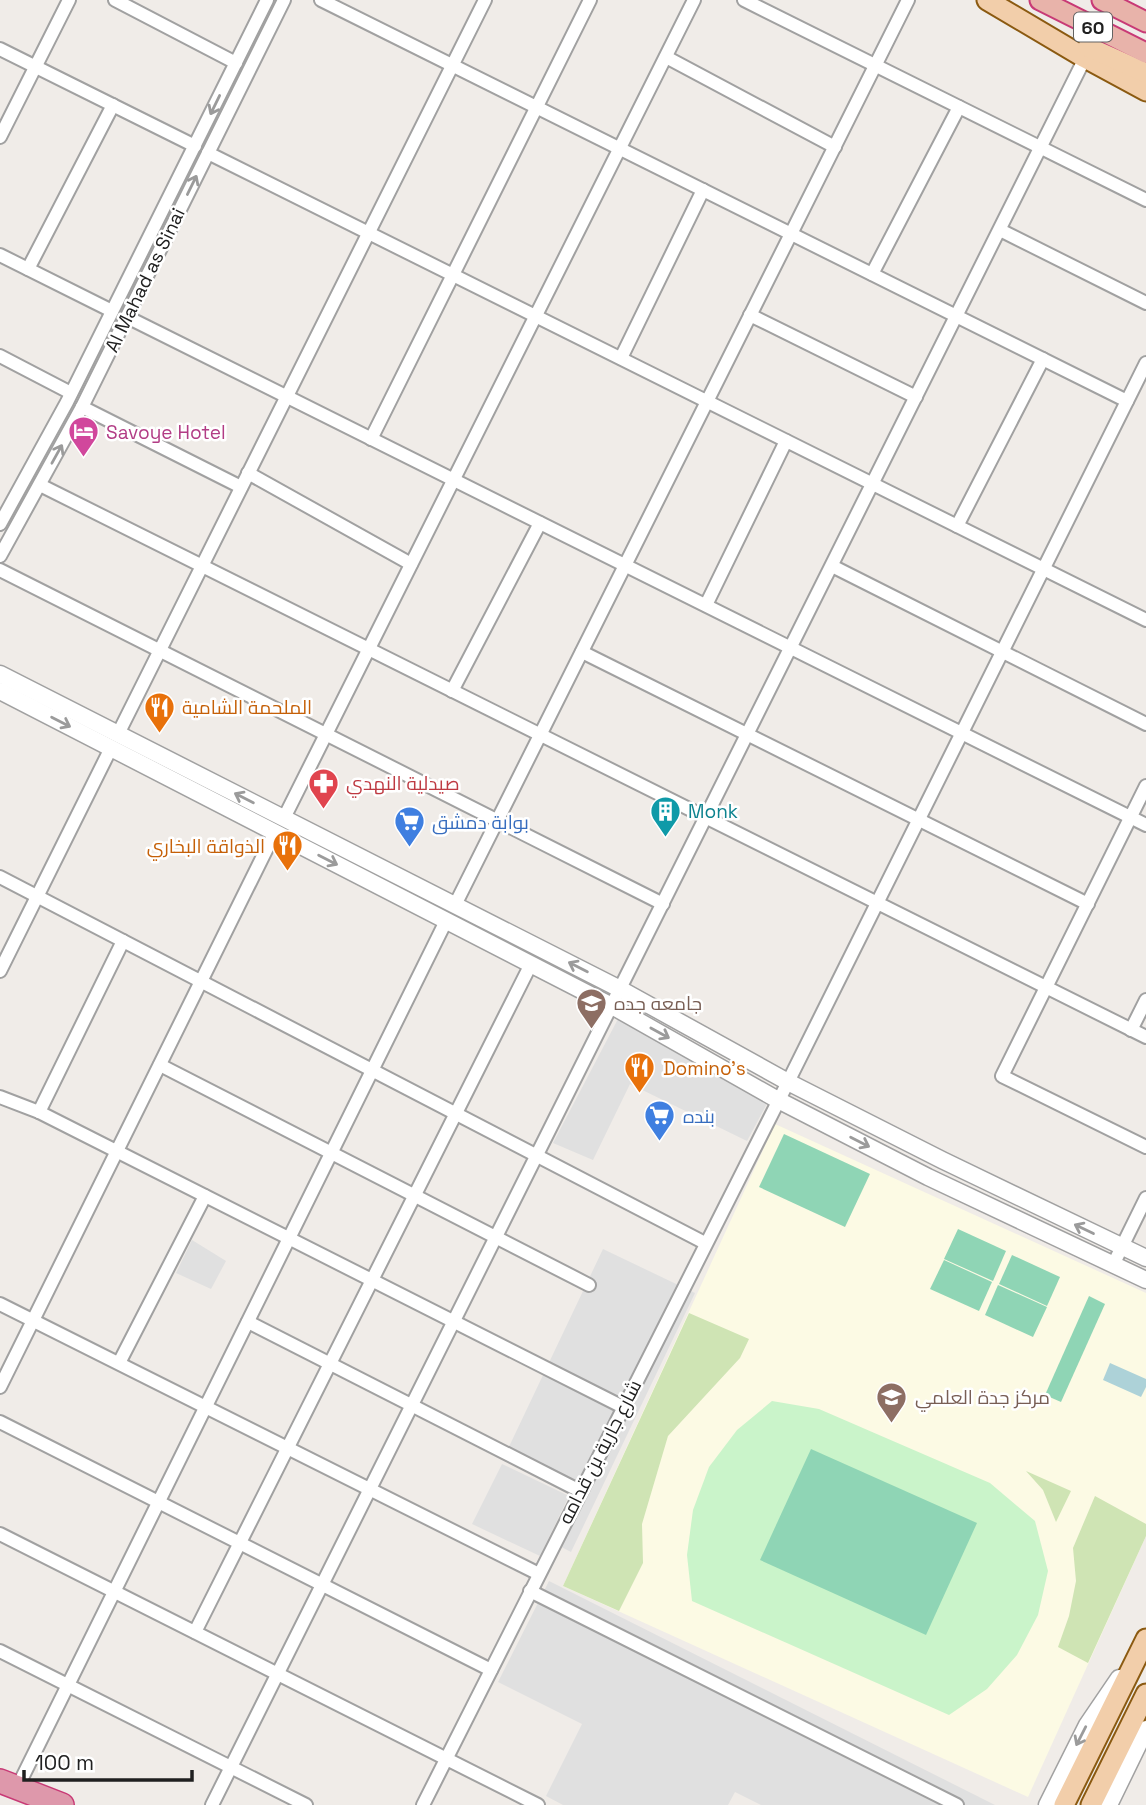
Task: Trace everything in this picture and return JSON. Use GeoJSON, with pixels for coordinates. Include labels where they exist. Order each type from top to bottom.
{"type":"FeatureCollection","features":[{"type":"Feature","properties":{"kind":"highway","name":"60"},"geometry":{"type":"LineString","coordinates":[[1040,0],[1146,53]]}},
{"type":"Feature","properties":{"kind":"highway","name":"60"},"geometry":{"type":"LineString","coordinates":[[1102,0],[1146,22]]}},
{"type":"Feature","properties":{"kind":"highway"},"geometry":{"type":"LineString","coordinates":[[10,1781],[64,1805]]}},
{"type":"Feature","properties":{"kind":"highway"},"geometry":{"type":"LineString","coordinates":[[0,1797],[16,1805]]}},
{"type":"Feature","properties":{"kind":"main road"},"geometry":{"type":"LineString","coordinates":[[989,1],[1084,58],[1146,91]]}},
{"type":"Feature","properties":{"kind":"main road"},"geometry":{"type":"LineString","coordinates":[[989,1],[1146,73]]}},
{"type":"Feature","properties":{"kind":"main road"},"geometry":{"type":"LineString","coordinates":[[1064,1805],[1146,1639]]}},
{"type":"Feature","properties":{"kind":"main road"},"geometry":{"type":"LineString","coordinates":[[1091,1805],[1146,1694]]}},
{"type":"Feature","properties":{"kind":"main road"},"geometry":{"type":"LineString","coordinates":[[0,1770],[10,1781]]}},
{"type":"Feature","properties":{"kind":"street"},"geometry":{"type":"LineString","coordinates":[[0,138],[69,0]]}},
{"type":"Feature","properties":{"kind":"street"},"geometry":{"type":"LineString","coordinates":[[115,0],[236,63]]}},
{"type":"Feature","properties":{"kind":"street","name":"Al Mahad as Sinai"},"geometry":{"type":"LineString","coordinates":[[0,524],[113,311],[267,0]]}},
{"type":"Feature","properties":{"kind":"street","name":"Al Mahad as Sinai"},"geometry":{"type":"LineString","coordinates":[[0,556],[82,407],[284,0]]}},
{"type":"Feature","properties":{"kind":"street"},"geometry":{"type":"LineString","coordinates":[[321,0],[1127,401]]}},
{"type":"Feature","properties":{"kind":"street"},"geometry":{"type":"LineString","coordinates":[[0,971],[485,0]]}},
{"type":"Feature","properties":{"kind":"street"},"geometry":{"type":"LineString","coordinates":[[371,439],[590,0]]}},
{"type":"Feature","properties":{"kind":"street"},"geometry":{"type":"LineString","coordinates":[[284,818],[694,0]]}},
{"type":"Feature","properties":{"kind":"street"},"geometry":{"type":"LineString","coordinates":[[744,0],[1146,200]]}},
{"type":"Feature","properties":{"kind":"street"},"geometry":{"type":"LineString","coordinates":[[455,905],[908,0]]}},
{"type":"Feature","properties":{"kind":"street"},"geometry":{"type":"LineString","coordinates":[[0,49],[195,146]]}},
{"type":"Feature","properties":{"kind":"street"},"geometry":{"type":"LineString","coordinates":[[666,57],[835,147]]}},
{"type":"Feature","properties":{"kind":"street"},"geometry":{"type":"LineString","coordinates":[[212,1805],[1084,58]]}},
{"type":"Feature","properties":{"kind":"street"},"geometry":{"type":"LineString","coordinates":[[28,269],[113,105]]}},
{"type":"Feature","properties":{"kind":"street"},"geometry":{"type":"LineString","coordinates":[[872,274],[959,107]]}},
{"type":"Feature","properties":{"kind":"street"},"geometry":{"type":"LineString","coordinates":[[208,153],[1146,620]]}},
{"type":"Feature","properties":{"kind":"street"},"geometry":{"type":"LineString","coordinates":[[621,358],[703,190]]}},
{"type":"Feature","properties":{"kind":"street"},"geometry":{"type":"LineString","coordinates":[[166,203],[180,209]]}},
{"type":"Feature","properties":{"kind":"street"},"geometry":{"type":"LineString","coordinates":[[1000,230],[1146,303]]}},
{"type":"Feature","properties":{"kind":"street"},"geometry":{"type":"LineString","coordinates":[[0,255],[113,311]]}},
{"type":"Feature","properties":{"kind":"street"},"geometry":{"type":"LineString","coordinates":[[750,315],[916,397]]}},
{"type":"Feature","properties":{"kind":"street"},"geometry":{"type":"LineString","coordinates":[[127,317],[1146,825]]}},
{"type":"Feature","properties":{"kind":"street"},"geometry":{"type":"LineString","coordinates":[[0,356],[71,393]]}},
{"type":"Feature","properties":{"kind":"street"},"geometry":{"type":"LineString","coordinates":[[957,526],[1043,359]]}},
{"type":"Feature","properties":{"kind":"street","name":"شارع جارية بن قدامه"},"geometry":{"type":"LineString","coordinates":[[423,1805],[788,1082],[1146,363]]}},
{"type":"Feature","properties":{"kind":"street"},"geometry":{"type":"LineString","coordinates":[[82,407],[241,487]]}},
{"type":"Feature","properties":{"kind":"street"},"geometry":{"type":"LineString","coordinates":[[706,606],[786,441]]}},
{"type":"Feature","properties":{"kind":"street"},"geometry":{"type":"LineString","coordinates":[[248,473],[411,564]]}},
{"type":"Feature","properties":{"kind":"street"},"geometry":{"type":"LineString","coordinates":[[40,485],[1146,1037]]}},
{"type":"Feature","properties":{"kind":"street"},"geometry":{"type":"LineString","coordinates":[[452,691],[540,523]]}},
{"type":"Feature","properties":{"kind":"street"},"geometry":{"type":"LineString","coordinates":[[832,566],[1146,724]]}},
{"type":"Feature","properties":{"kind":"street"},"geometry":{"type":"LineString","coordinates":[[0,570],[663,904]]}},
{"type":"Feature","properties":{"kind":"street"},"geometry":{"type":"LineString","coordinates":[[582,652],[1088,904]]}},
{"type":"Feature","properties":{"kind":"street"},"geometry":{"type":"LineString","coordinates":[[0,674],[275,832],[612,1006],[778,1100],[1146,1280]]}},
{"type":"Feature","properties":{"kind":"street"},"geometry":{"type":"LineString","coordinates":[[0,691],[284,818],[621,989],[788,1082],[1146,1258]]}},
{"type":"Feature","properties":{"kind":"street"},"geometry":{"type":"LineString","coordinates":[[1146,786],[1002,1076],[1146,1147]]}},
{"type":"Feature","properties":{"kind":"street"},"geometry":{"type":"LineString","coordinates":[[0,1387],[275,832]]}},
{"type":"Feature","properties":{"kind":"street"},"geometry":{"type":"LineString","coordinates":[[0,877],[705,1243]]}},
{"type":"Feature","properties":{"kind":"street"},"geometry":{"type":"LineString","coordinates":[[10,1781],[69,1686],[446,921]]}},
{"type":"Feature","properties":{"kind":"street"},"geometry":{"type":"LineString","coordinates":[[39,1112],[123,941]]}},
{"type":"Feature","properties":{"kind":"street"},"geometry":{"type":"LineString","coordinates":[[195,1632],[531,964]]}},
{"type":"Feature","properties":{"kind":"street"},"geometry":{"type":"LineString","coordinates":[[1131,1030],[1146,1000]]}},
{"type":"Feature","properties":{"kind":"street"},"geometry":{"type":"LineString","coordinates":[[160,1065],[589,1285]]}},
{"type":"Feature","properties":{"kind":"street"},"geometry":{"type":"LineString","coordinates":[[0,1097],[39,1112],[623,1407]]}},
{"type":"Feature","properties":{"kind":"street"},"geometry":{"type":"LineString","coordinates":[[992,1207],[999,1188]]}},
{"type":"Feature","properties":{"kind":"street"},"geometry":{"type":"LineString","coordinates":[[119,1363],[205,1196]]}},
{"type":"Feature","properties":{"kind":"street"},"geometry":{"type":"LineString","coordinates":[[1113,1265],[1146,1198]]}},
{"type":"Feature","properties":{"kind":"street"},"geometry":{"type":"LineString","coordinates":[[0,1304],[539,1574]]}},
{"type":"Feature","properties":{"kind":"street"},"geometry":{"type":"LineString","coordinates":[[248,1322],[580,1491]]}},
{"type":"Feature","properties":{"kind":"street"},"geometry":{"type":"LineString","coordinates":[[0,1422],[491,1671]]}},
{"type":"Feature","properties":{"kind":"street"},"geometry":{"type":"LineString","coordinates":[[0,1534],[538,1805]]}},
{"type":"Feature","properties":{"kind":"street"},"geometry":{"type":"LineString","coordinates":[[530,1591],[957,1805]]}},
{"type":"Feature","properties":{"kind":"street"},"geometry":{"type":"LineString","coordinates":[[1047,1805],[1087,1725],[1146,1639]]}},
{"type":"Feature","properties":{"kind":"street"},"geometry":{"type":"LineString","coordinates":[[0,1651],[306,1805]]}},
{"type":"Feature","properties":{"kind":"street"},"geometry":{"type":"LineString","coordinates":[[1108,1805],[1146,1729]]}},
{"type":"Feature","properties":{"kind":"shaded area"},"geometry":{"type":"Polygon","coordinates":[[[619,1017],[769,1100],[747,1141],[630,1084],[593,1160],[553,1143],[619,1017]]]}},
{"type":"Feature","properties":{"kind":"shaded area","name":"مركز جدة العلمي"},"geometry":{"type":"Polygon","coordinates":[[[775,1124],[1146,1293],[1146,1536],[1028,1797],[563,1586],[775,1124]]]}},
{"type":"Feature","properties":{"kind":"shaded area"},"geometry":{"type":"Polygon","coordinates":[[[192,1240],[226,1261],[211,1289],[176,1273],[192,1240]]]}},
{"type":"Feature","properties":{"kind":"shaded area"},"geometry":{"type":"Polygon","coordinates":[[[603,1249],[695,1293],[571,1552],[550,1541],[576,1486],[506,1453],[603,1249]]]}},
{"type":"Feature","properties":{"kind":"shaded area"},"geometry":{"type":"Polygon","coordinates":[[[502,1464],[569,1496],[540,1556],[472,1524],[502,1464]]]}},
{"type":"Feature","properties":{"kind":"shaded area"},"geometry":{"type":"Polygon","coordinates":[[[549,1581],[995,1805],[761,1805],[735,1792],[728,1805],[563,1805],[546,1796],[582,1724],[498,1682],[549,1581]]]}},
{"type":"Feature","properties":{"kind":"green space"},"geometry":{"type":"Polygon","coordinates":[[[784,1134],[870,1174],[845,1227],[759,1187],[784,1134]]]}},
{"type":"Feature","properties":{"kind":"green space"},"geometry":{"type":"Polygon","coordinates":[[[958,1229],[1006,1251],[993,1281],[944,1259],[958,1229]]]}},
{"type":"Feature","properties":{"kind":"green space"},"geometry":{"type":"Polygon","coordinates":[[[1012,1255],[1060,1277],[1047,1306],[999,1284],[1012,1255]]]}},
{"type":"Feature","properties":{"kind":"green space"},"geometry":{"type":"Polygon","coordinates":[[[944,1260],[992,1282],[979,1311],[930,1289],[944,1260]]]}},
{"type":"Feature","properties":{"kind":"green space"},"geometry":{"type":"Polygon","coordinates":[[[998,1285],[1047,1307],[1033,1337],[985,1315],[998,1285]]]}},
{"type":"Feature","properties":{"kind":"green space"},"geometry":{"type":"Polygon","coordinates":[[[1089,1296],[1105,1304],[1061,1402],[1045,1395],[1089,1296]]]}},
{"type":"Feature","properties":{"kind":"green space"},"geometry":{"type":"Polygon","coordinates":[[[689,1313],[749,1339],[740,1358],[668,1436],[642,1524],[643,1563],[619,1611],[563,1586],[689,1313]]]}},
{"type":"Feature","properties":{"kind":"green space"},"geometry":{"type":"Polygon","coordinates":[[[772,1401],[819,1409],[990,1483],[1035,1521],[1048,1571],[1038,1615],[1017,1655],[987,1689],[949,1715],[692,1601],[687,1555],[693,1510],[709,1467],[737,1430],[772,1401]]]}},
{"type":"Feature","properties":{"kind":"green space"},"geometry":{"type":"Polygon","coordinates":[[[811,1449],[977,1523],[926,1635],[760,1560],[811,1449]]]}},
{"type":"Feature","properties":{"kind":"green space"},"geometry":{"type":"Polygon","coordinates":[[[1026,1471],[1071,1491],[1056,1522],[1043,1490],[1026,1471]]]}},
{"type":"Feature","properties":{"kind":"green space"},"geometry":{"type":"Polygon","coordinates":[[[1095,1496],[1146,1524],[1146,1536],[1088,1663],[1058,1647],[1069,1616],[1076,1581],[1073,1548],[1095,1496]]]}},
{"type":"Feature","properties":{"kind":"water"},"geometry":{"type":"Polygon","coordinates":[[[1110,1363],[1146,1379],[1146,1387],[1141,1397],[1103,1380],[1110,1363]]]}},
{"type":"Feature","properties":{"kind":"place","name":"Savoye Hotel"},"geometry":{"type":"Point","coordinates":[83,459]}},
{"type":"Feature","properties":{"kind":"place","name":"الملحمة الشامية"},"geometry":{"type":"Point","coordinates":[159,734]}},
{"type":"Feature","properties":{"kind":"place","name":"صيدلية النهدي"},"geometry":{"type":"Point","coordinates":[323,810]}},
{"type":"Feature","properties":{"kind":"place","name":"Monk"},"geometry":{"type":"Point","coordinates":[665,838]}},
{"type":"Feature","properties":{"kind":"place","name":"بوابة دمشق"},"geometry":{"type":"Point","coordinates":[409,849]}},
{"type":"Feature","properties":{"kind":"place","name":"الذواقة البخاري"},"geometry":{"type":"Point","coordinates":[288,873]}},
{"type":"Feature","properties":{"kind":"place","name":"جامعه جده"},"geometry":{"type":"Point","coordinates":[591,1030]}},
{"type":"Feature","properties":{"kind":"place","name":"Domino's"},"geometry":{"type":"Point","coordinates":[640,1095]}},
{"type":"Feature","properties":{"kind":"place","name":"بنده"},"geometry":{"type":"Point","coordinates":[660,1143]}},
{"type":"Feature","properties":{"kind":"place","name":"مركز جدة العلمي"},"geometry":{"type":"Point","coordinates":[892,1424]}}]}
